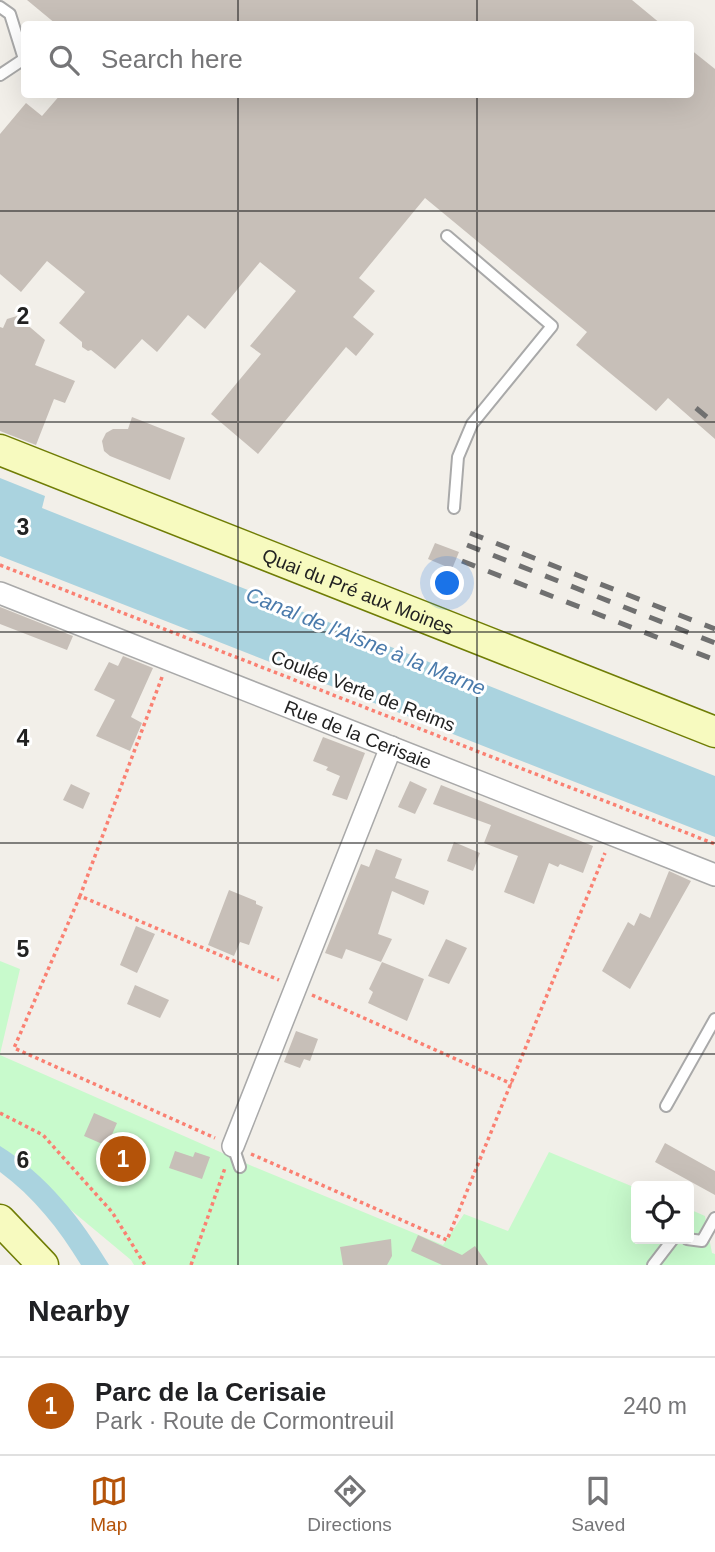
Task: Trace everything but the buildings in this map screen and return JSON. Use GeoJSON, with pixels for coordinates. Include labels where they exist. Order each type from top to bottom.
{"type":"FeatureCollection","features":[{"type":"Feature","properties":{"kind":"street","name":"Quai du Pré aux Moines"},"geometry":{"type":"LineString","coordinates":[[0,450],[715,732]]}},
{"type":"Feature","properties":{"kind":"street","name":"Rue de la Cerisaie"},"geometry":{"type":"LineString","coordinates":[[0,593],[715,875]]}},
{"type":"Feature","properties":{"kind":"street"},"geometry":{"type":"LineString","coordinates":[[233,1146],[391,747]]}},
{"type":"Feature","properties":{"kind":"street"},"geometry":{"type":"LineString","coordinates":[[0,1220],[43,1265]]}},
{"type":"Feature","properties":{"kind":"lane"},"geometry":{"type":"LineString","coordinates":[[0,7],[10,14],[21,49]]}},
{"type":"Feature","properties":{"kind":"lane"},"geometry":{"type":"LineString","coordinates":[[0,75],[21,61]]}},
{"type":"Feature","properties":{"kind":"lane"},"geometry":{"type":"LineString","coordinates":[[447,236],[552,326],[472,424],[458,457],[454,508]]}},
{"type":"Feature","properties":{"kind":"lane"},"geometry":{"type":"LineString","coordinates":[[666,1106],[715,1018]]}},
{"type":"Feature","properties":{"kind":"lane"},"geometry":{"type":"LineString","coordinates":[[233,1146],[240,1167]]}},
{"type":"Feature","properties":{"kind":"lane"},"geometry":{"type":"LineString","coordinates":[[694,1240],[702,1241],[715,1218]]}},
{"type":"Feature","properties":{"kind":"lane"},"geometry":{"type":"LineString","coordinates":[[653,1265],[669,1244]]}},
{"type":"Feature","properties":{"kind":"path","name":"Coulée Verte de Reims"},"geometry":{"type":"LineString","coordinates":[[0,565],[715,844]]}},
{"type":"Feature","properties":{"kind":"path"},"geometry":{"type":"LineString","coordinates":[[169,660],[80,896],[14,1048],[447,1240],[613,835]]}},
{"type":"Feature","properties":{"kind":"path"},"geometry":{"type":"LineString","coordinates":[[80,896],[512,1084]]}},
{"type":"Feature","properties":{"kind":"path"},"geometry":{"type":"LineString","coordinates":[[0,1113],[43,1135],[112,1212],[145,1265]]}},
{"type":"Feature","properties":{"kind":"path"},"geometry":{"type":"LineString","coordinates":[[191,1265],[233,1146]]}},
{"type":"Feature","properties":{"kind":"green space"},"geometry":{"type":"Polygon","coordinates":[[[0,961],[20,969],[0,1054],[0,961]]]}},
{"type":"Feature","properties":{"kind":"green space"},"geometry":{"type":"Polygon","coordinates":[[[0,1055],[252,1166],[443,1245],[464,1214],[508,1231],[549,1152],[631,1186],[631,1244],[694,1244],[694,1211],[705,1216],[712,1253],[715,1254],[715,1265],[134,1265],[0,1151],[0,1055]]]}},
{"type":"Feature","properties":{"kind":"water","name":"Canal de l'Aisne à la Marne"},"geometry":{"type":"Polygon","coordinates":[[[0,478],[45,496],[42,508],[715,776],[715,837],[0,556],[0,478]]]}},
{"type":"Feature","properties":{"kind":"water"},"geometry":{"type":"Polygon","coordinates":[[[0,1146],[33,1171],[62,1199],[109,1265],[81,1265],[45,1214],[0,1172],[0,1146]]]}},
{"type":"Feature","properties":{"kind":"railway"},"geometry":{"type":"LineString","coordinates":[[696,408],[715,424]]}},
{"type":"Feature","properties":{"kind":"railway"},"geometry":{"type":"LineString","coordinates":[[470,533],[715,629]]}},
{"type":"Feature","properties":{"kind":"railway"},"geometry":{"type":"LineString","coordinates":[[467,545],[715,643]]}},
{"type":"Feature","properties":{"kind":"railway"},"geometry":{"type":"LineString","coordinates":[[462,561],[715,660]]}},
{"type":"Feature","properties":{"kind":"place","name":"Parc de la Cerisaie"},"geometry":{"type":"Point","coordinates":[123,1159]}}]}
